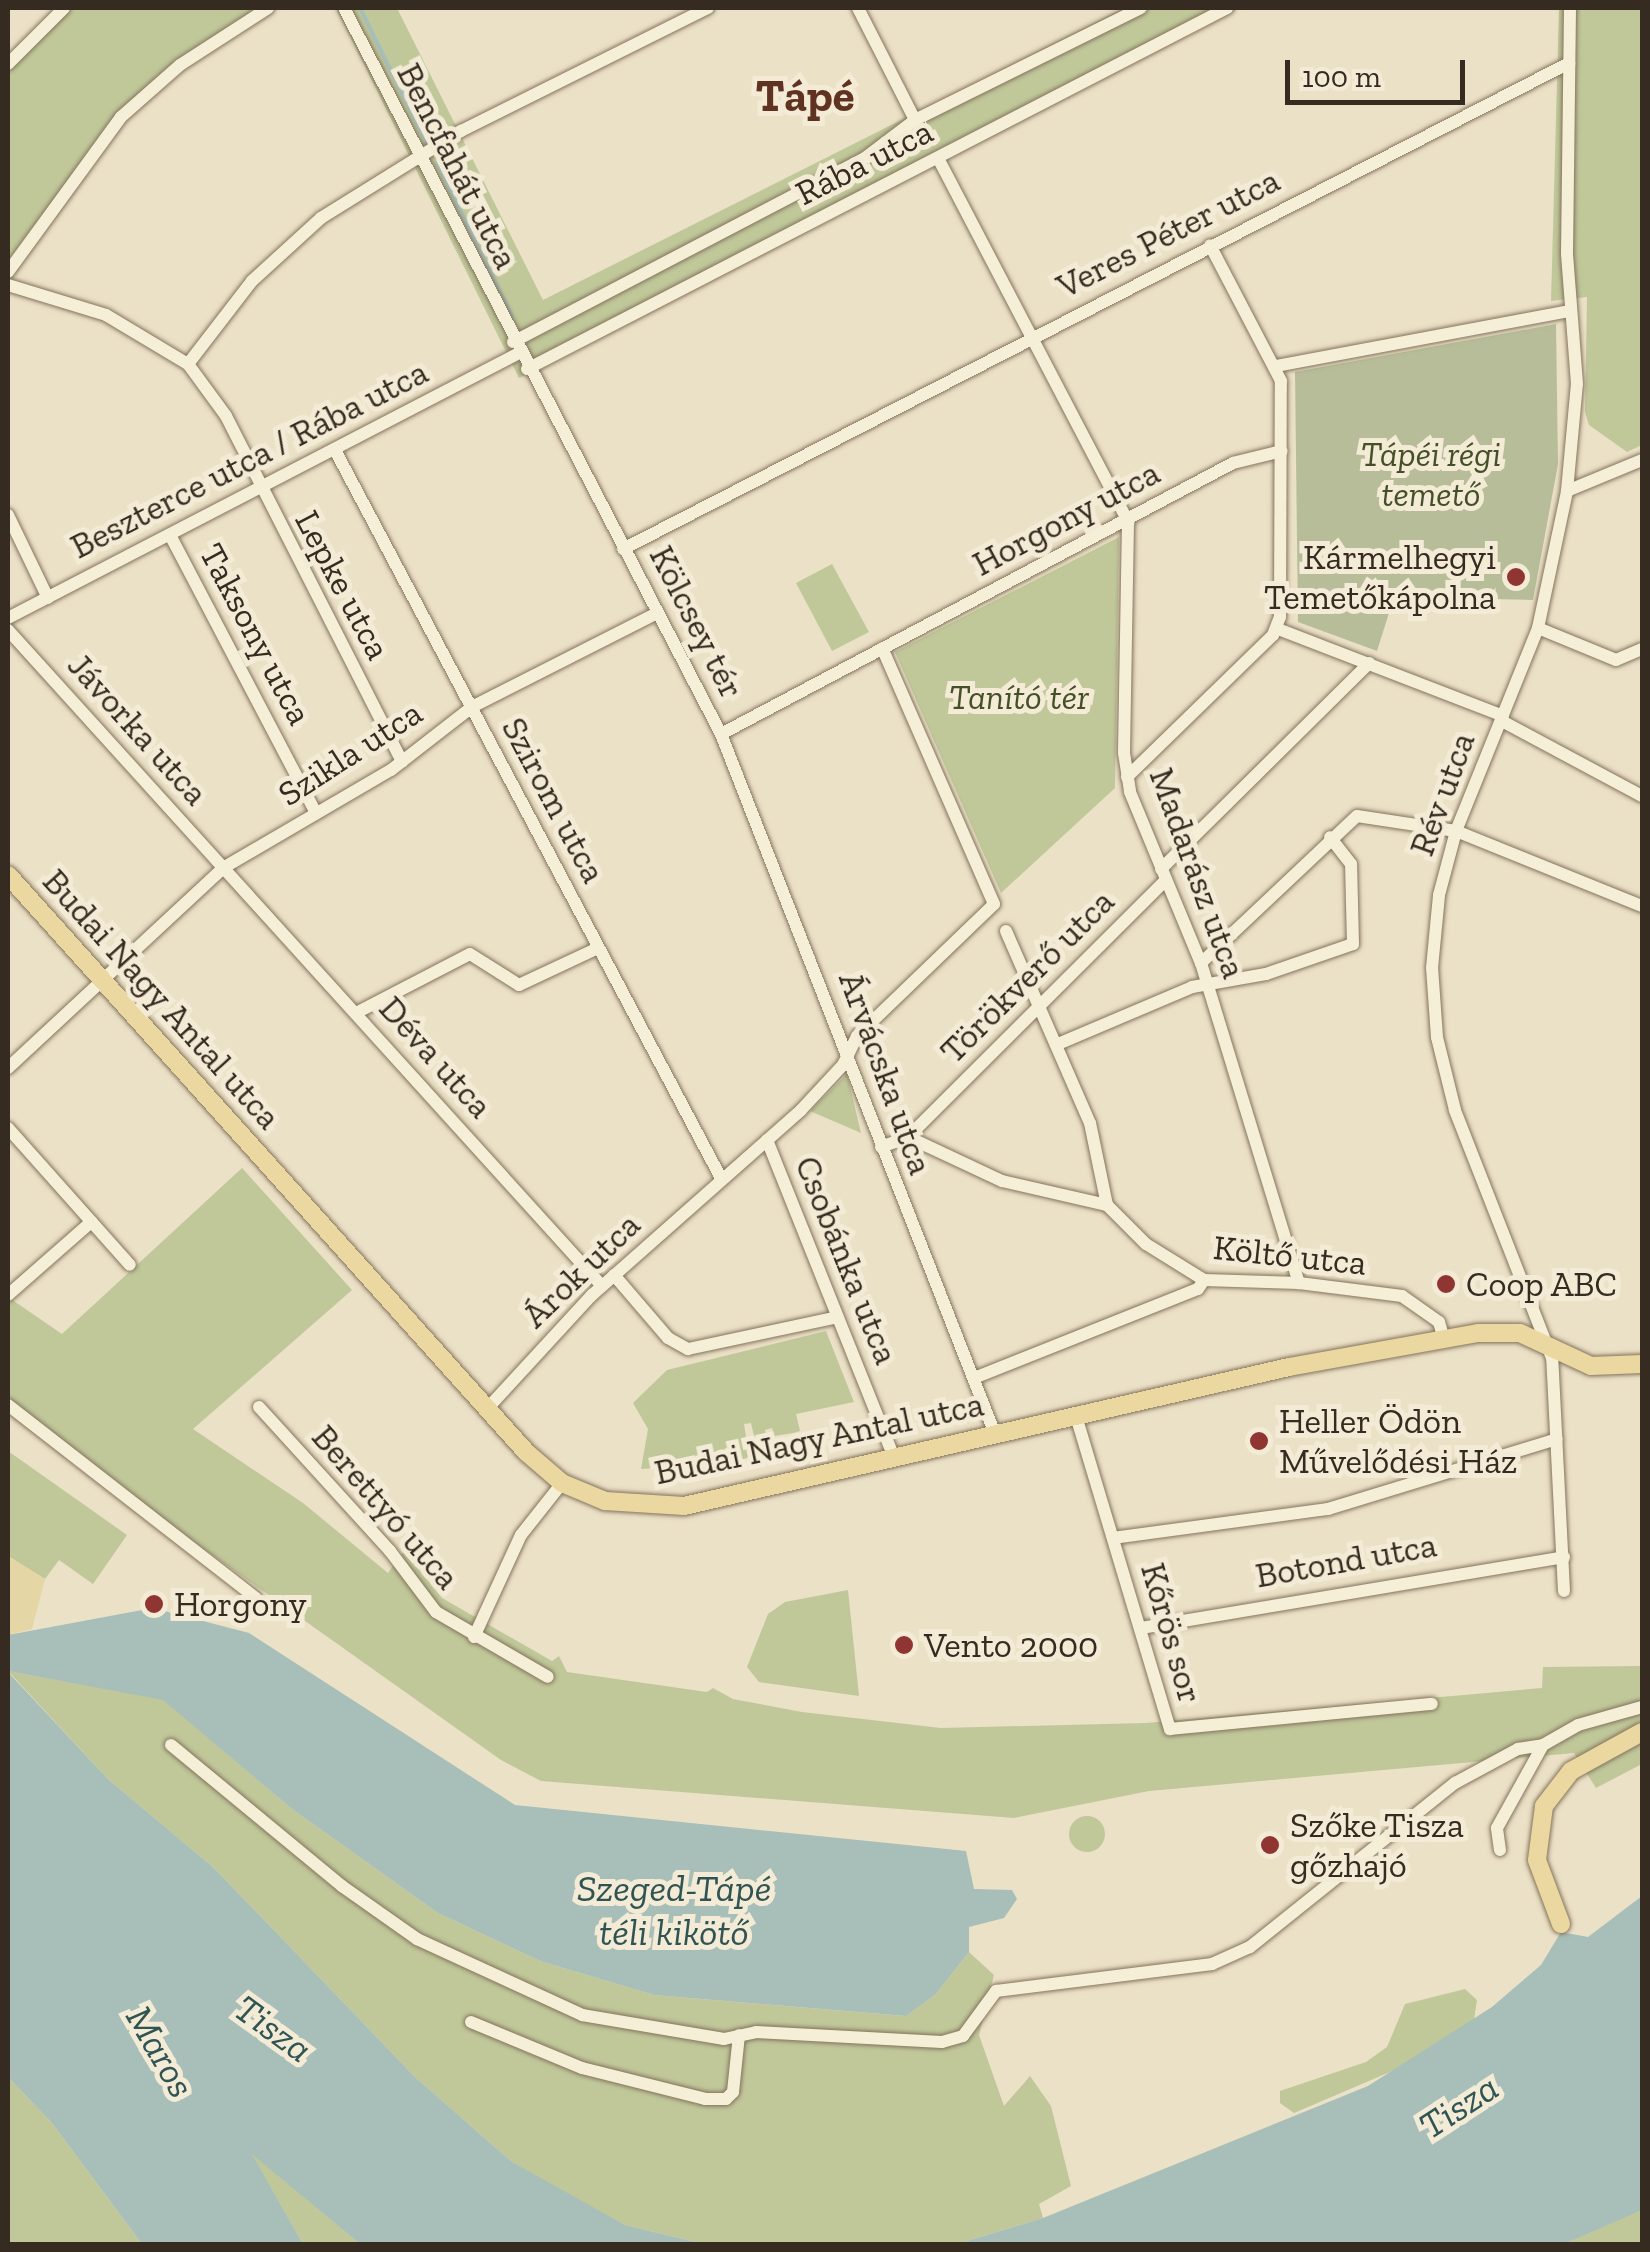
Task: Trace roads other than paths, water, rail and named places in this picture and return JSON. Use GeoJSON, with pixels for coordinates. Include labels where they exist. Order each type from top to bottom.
{"type":"FeatureCollection","features":[{"type":"Feature","properties":{"kind":"main road","name":"Budai Nagy Antal utca"},"geometry":{"type":"LineString","coordinates":[[8,875],[487,1409],[562,1483],[620,1505],[666,1508],[1076,1416],[1497,1331],[1544,1344],[1591,1366],[1642,1364]]}},
{"type":"Feature","properties":{"kind":"main road"},"geometry":{"type":"LineString","coordinates":[[1560,1924],[1537,1860],[1544,1806],[1571,1771],[1642,1732]]}},
{"type":"Feature","properties":{"kind":"street"},"geometry":{"type":"LineString","coordinates":[[8,64],[64,8]]}},
{"type":"Feature","properties":{"kind":"street"},"geometry":{"type":"LineString","coordinates":[[8,272],[122,116],[180,65],[268,8]]}},
{"type":"Feature","properties":{"kind":"street","name":"Bencfahát utca"},"geometry":{"type":"LineString","coordinates":[[344,8],[623,549]]}},
{"type":"Feature","properties":{"kind":"street"},"geometry":{"type":"LineString","coordinates":[[8,285],[106,315],[188,364],[252,281],[299,234],[419,156],[708,8]]}},
{"type":"Feature","properties":{"kind":"street"},"geometry":{"type":"LineString","coordinates":[[858,8],[916,120]]}},
{"type":"Feature","properties":{"kind":"street","name":"Beszterce utca / Rába utca"},"geometry":{"type":"LineString","coordinates":[[8,618],[334,450],[864,158],[916,120],[1141,8]]}},
{"type":"Feature","properties":{"kind":"street","name":"Rába utca"},"geometry":{"type":"LineString","coordinates":[[528,370],[1227,8]]}},
{"type":"Feature","properties":{"kind":"street","name":"Rév utca"},"geometry":{"type":"LineString","coordinates":[[1564,1591],[1552,1358],[1455,1110],[1437,1037],[1434,930],[1456,831],[1538,628],[1567,491],[1577,384],[1572,310],[1570,8]]}},
{"type":"Feature","properties":{"kind":"street","name":"Veres Péter utca"},"geometry":{"type":"LineString","coordinates":[[796,460],[1569,62]]}},
{"type":"Feature","properties":{"kind":"street","name":"Madarász utca"},"geometry":{"type":"LineString","coordinates":[[938,158],[1128,522],[1127,777],[1201,963],[1299,1282]]}},
{"type":"Feature","properties":{"kind":"street"},"geometry":{"type":"LineString","coordinates":[[1127,777],[1278,629],[1282,451],[1276,366],[1210,245]]}},
{"type":"Feature","properties":{"kind":"street"},"geometry":{"type":"LineString","coordinates":[[1276,366],[1572,310]]}},
{"type":"Feature","properties":{"kind":"street","name":"Lepke utca"},"geometry":{"type":"LineString","coordinates":[[188,364],[226,416],[258,488],[402,762]]}},
{"type":"Feature","properties":{"kind":"street","name":"Szirom utca"},"geometry":{"type":"LineString","coordinates":[[334,450],[721,1178]]}},
{"type":"Feature","properties":{"kind":"street","name":"Horgony utca"},"geometry":{"type":"LineString","coordinates":[[882,648],[1128,522],[1233,463],[1282,451]]}},
{"type":"Feature","properties":{"kind":"street","name":"Kölcsey tér"},"geometry":{"type":"LineString","coordinates":[[796,460],[623,549],[721,734],[882,648]]}},
{"type":"Feature","properties":{"kind":"street"},"geometry":{"type":"LineString","coordinates":[[1567,491],[1642,460]]}},
{"type":"Feature","properties":{"kind":"street"},"geometry":{"type":"LineString","coordinates":[[8,515],[48,598]]}},
{"type":"Feature","properties":{"kind":"street","name":"Taksony utca"},"geometry":{"type":"LineString","coordinates":[[170,535],[316,814]]}},
{"type":"Feature","properties":{"kind":"street","name":"Szikla utca"},"geometry":{"type":"LineString","coordinates":[[8,1068],[223,868],[402,762],[472,707],[657,614]]}},
{"type":"Feature","properties":{"kind":"street"},"geometry":{"type":"LineString","coordinates":[[1538,628],[1616,660],[1642,648]]}},
{"type":"Feature","properties":{"kind":"street"},"geometry":{"type":"LineString","coordinates":[[1278,629],[1502,718],[1642,796]]}},
{"type":"Feature","properties":{"kind":"street","name":"Jávorka utca"},"geometry":{"type":"LineString","coordinates":[[8,630],[223,868]]}},
{"type":"Feature","properties":{"kind":"street","name":"Csobánka utca"},"geometry":{"type":"LineString","coordinates":[[721,1178],[767,1140],[843,1066],[848,1050],[994,904],[882,648]]}},
{"type":"Feature","properties":{"kind":"street","name":"Törökverő utca"},"geometry":{"type":"LineString","coordinates":[[881,1147],[908,1137],[1041,1006],[1369,663]]}},
{"type":"Feature","properties":{"kind":"street","name":"Árvácska utca"},"geometry":{"type":"LineString","coordinates":[[721,734],[848,1050],[881,1147],[995,1434]]}},
{"type":"Feature","properties":{"kind":"street"},"geometry":{"type":"LineString","coordinates":[[1201,963],[1357,816],[1456,831],[1642,906]]}},
{"type":"Feature","properties":{"kind":"street"},"geometry":{"type":"LineString","coordinates":[[1058,1044],[1208,985],[1339,954],[1352,944],[1351,864],[1330,838]]}},
{"type":"Feature","properties":{"kind":"street","name":"Déva utca"},"geometry":{"type":"LineString","coordinates":[[223,868],[602,1286]]}},
{"type":"Feature","properties":{"kind":"street"},"geometry":{"type":"LineString","coordinates":[[908,1137],[1002,1180],[1106,1205],[1090,1123],[1006,931]]}},
{"type":"Feature","properties":{"kind":"street"},"geometry":{"type":"LineString","coordinates":[[356,1013],[470,954],[519,986],[598,948]]}},
{"type":"Feature","properties":{"kind":"street"},"geometry":{"type":"LineString","coordinates":[[8,1128],[130,1265]]}},
{"type":"Feature","properties":{"kind":"street","name":"Csobánka utca"},"geometry":{"type":"LineString","coordinates":[[767,1140],[894,1458]]}},
{"type":"Feature","properties":{"kind":"street","name":"Árok utca"},"geometry":{"type":"LineString","coordinates":[[487,1409],[602,1286],[721,1178]]}},
{"type":"Feature","properties":{"kind":"street","name":"Költő utca"},"geometry":{"type":"LineString","coordinates":[[1106,1205],[1146,1244],[1204,1280],[1299,1282],[1402,1296],[1438,1322],[1444,1340]]}},
{"type":"Feature","properties":{"kind":"street"},"geometry":{"type":"LineString","coordinates":[[8,1295],[90,1222]]}},
{"type":"Feature","properties":{"kind":"street"},"geometry":{"type":"LineString","coordinates":[[614,1275],[668,1338],[688,1349],[838,1317]]}},
{"type":"Feature","properties":{"kind":"street"},"geometry":{"type":"LineString","coordinates":[[974,1378],[1198,1289],[1204,1280]]}},
{"type":"Feature","properties":{"kind":"street"},"geometry":{"type":"LineString","coordinates":[[8,1404],[256,1598]]}},
{"type":"Feature","properties":{"kind":"street","name":"Berettyó utca"},"geometry":{"type":"LineString","coordinates":[[259,1408],[390,1552],[436,1612],[548,1677]]}},
{"type":"Feature","properties":{"kind":"street","name":"Kőrös sor"},"geometry":{"type":"LineString","coordinates":[[1076,1416],[1170,1729],[1432,1704]]}},
{"type":"Feature","properties":{"kind":"street"},"geometry":{"type":"LineString","coordinates":[[1113,1538],[1328,1509],[1557,1439]]}},
{"type":"Feature","properties":{"kind":"street","name":"Berettyó utca"},"geometry":{"type":"LineString","coordinates":[[474,1637],[521,1535],[562,1483]]}},
{"type":"Feature","properties":{"kind":"street","name":"Botond utca"},"geometry":{"type":"LineString","coordinates":[[1141,1628],[1564,1557]]}},
{"type":"Feature","properties":{"kind":"street"},"geometry":{"type":"LineString","coordinates":[[1500,1850],[1497,1828],[1543,1745],[1561,1732],[1642,1707]]}},
{"type":"Feature","properties":{"kind":"street"},"geometry":{"type":"LineString","coordinates":[[171,1746],[342,1886],[466,1966],[582,2015],[662,2032],[953,2041],[972,2027],[996,1991],[1212,1964],[1250,1947],[1455,1783],[1518,1749],[1543,1745]]}},
{"type":"Feature","properties":{"kind":"street"},"geometry":{"type":"LineString","coordinates":[[471,2022],[582,2068],[705,2099],[726,2100],[734,2092],[740,2036]]}},
{"type":"Feature","properties":{"kind":"water","name":"Szeged-Tápé téli kikötő"},"geometry":{"type":"Polygon","coordinates":[[[153,1608],[249,1633],[515,1805],[966,1851],[974,1889],[1012,1890],[1017,1899],[1004,1918],[969,1927],[969,1952],[935,1995],[906,2016],[654,1995],[540,1961],[438,1913],[292,1809],[163,1700],[8,1671],[8,1635],[153,1608]]]}},
{"type":"Feature","properties":{"kind":"water"},"geometry":{"type":"Polygon","coordinates":[[[8,1672],[108,1779],[214,1868],[415,2077],[512,2162],[625,2225],[704,2244],[360,2244],[252,2154],[303,2244],[142,2244],[52,2123],[8,2077],[8,1672]]]}},
{"type":"Feature","properties":{"kind":"water","name":"Tisza"},"geometry":{"type":"Polygon","coordinates":[[[1642,1896],[1642,2210],[1564,2244],[957,2244],[1043,2218],[1368,2086],[1492,2007],[1541,1965],[1561,1932],[1588,1937],[1642,1896]]]}},
{"type":"Feature","properties":{"kind":"waterway"},"geometry":{"type":"LineString","coordinates":[[360,8],[428,146]]}},
{"type":"Feature","properties":{"kind":"waterway"},"geometry":{"type":"LineString","coordinates":[[437,163],[512,316]]}},
{"type":"Feature","properties":{"kind":"place","name":"Kármelhegyi Temetőkápolna"},"geometry":{"type":"Point","coordinates":[1516,577]}},
{"type":"Feature","properties":{"kind":"place","name":"Coop ABC"},"geometry":{"type":"Point","coordinates":[1446,1284]}},
{"type":"Feature","properties":{"kind":"place","name":"Heller Ödön Művelődési Ház"},"geometry":{"type":"Point","coordinates":[1259,1441]}},
{"type":"Feature","properties":{"kind":"place","name":"Horgony"},"geometry":{"type":"Point","coordinates":[154,1604]}},
{"type":"Feature","properties":{"kind":"place","name":"Vento 2000"},"geometry":{"type":"Point","coordinates":[904,1645]}},
{"type":"Feature","properties":{"kind":"place","name":"Szőke Tisza gőzhajó"},"geometry":{"type":"Point","coordinates":[1270,1845]}},
{"type":"Feature","properties":{"kind":"district","name":"Tápé"},"geometry":{"type":"Point","coordinates":[805,97]}},
{"type":"Feature","properties":{"kind":"park label","name":"Tápéi régi temető"},"geometry":{"type":"Point","coordinates":[1431,474]}},
{"type":"Feature","properties":{"kind":"park label","name":"Tanító tér"},"geometry":{"type":"Point","coordinates":[1019,697]}},
{"type":"Feature","properties":{"kind":"water label","name":"Maros"},"geometry":{"type":"Point","coordinates":[160,2052]}}]}
